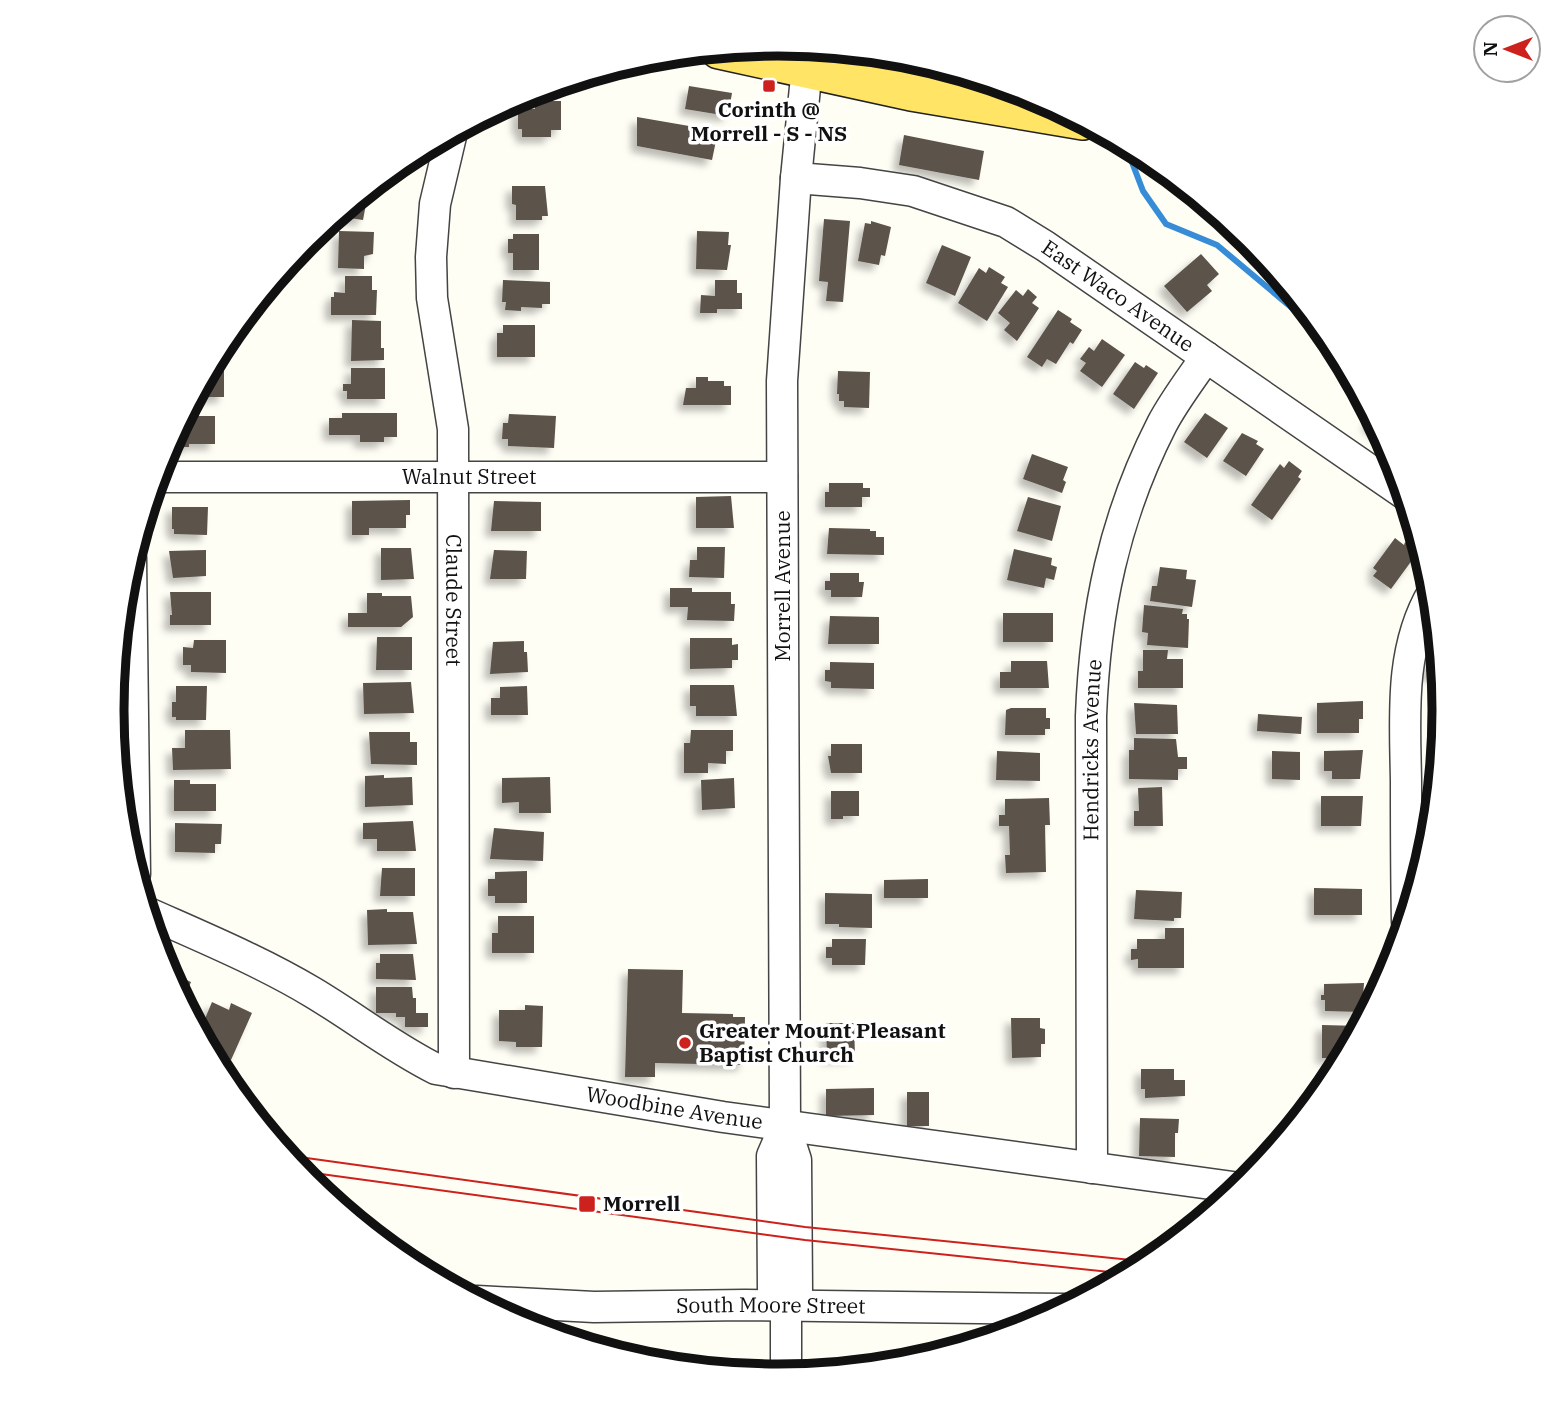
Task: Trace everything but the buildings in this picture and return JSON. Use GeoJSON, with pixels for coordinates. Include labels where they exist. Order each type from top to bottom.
{"type":"FeatureCollection","features":[{"type":"Feature","properties":{"kind":"main road"},"geometry":{"type":"LineString","coordinates":[[808,57],[911,92],[1051,116]]}},
{"type":"Feature","properties":{"kind":"street","name":"Morrell Avenue"},"geometry":{"type":"LineString","coordinates":[[786,1364],[786,1307],[773,1290],[772,1170],[772,1156],[785,1126],[782,381],[796,178],[808,57]]}},
{"type":"Feature","properties":{"kind":"street","name":"Claude Street"},"geometry":{"type":"LineString","coordinates":[[449,145],[435,204],[431,257],[432,298],[453,429],[453,1073]]}},
{"type":"Feature","properties":{"kind":"street","name":"East Waco Avenue"},"geometry":{"type":"LineString","coordinates":[[796,178],[913,191],[1006,222],[1391,485]]}},
{"type":"Feature","properties":{"kind":"street","name":"Hendricks Avenue"},"geometry":{"type":"LineString","coordinates":[[1092,1168],[1091,716],[1093,661],[1100,610],[1114,543],[1130,493],[1163,422],[1206,357]]}},
{"type":"Feature","properties":{"kind":"street","name":"Walnut Street"},"geometry":{"type":"LineString","coordinates":[[168,477],[782,477]]}},
{"type":"Feature","properties":{"kind":"street"},"geometry":{"type":"LineString","coordinates":[[1406,892],[1405,693],[1411,650],[1423,608]]}},
{"type":"Feature","properties":{"kind":"street"},"geometry":{"type":"LineString","coordinates":[[132,614],[134,822]]}},
{"type":"Feature","properties":{"kind":"street","name":"Woodbine Avenue"},"geometry":{"type":"LineString","coordinates":[[158,918],[272,970],[411,1057],[436,1069],[785,1126],[1225,1186]]}},
{"type":"Feature","properties":{"kind":"street","name":"South Moore Street"},"geometry":{"type":"LineString","coordinates":[[501,1302],[594,1307],[1042,1308]]}},
{"type":"Feature","properties":{"kind":"waterway"},"geometry":{"type":"LineString","coordinates":[[1131,160],[1143,191],[1166,224],[1217,245],[1297,312]]}},
{"type":"Feature","properties":{"kind":"tram line"},"geometry":{"type":"LineString","coordinates":[[302,1157],[805,1227],[1131,1260]]}},
{"type":"Feature","properties":{"kind":"tram line"},"geometry":{"type":"LineString","coordinates":[[318,1174],[805,1240],[1111,1272]]}},
{"type":"Feature","properties":{"kind":"place","name":"Corinth @ Morrell - S - NS"},"geometry":{"type":"Point","coordinates":[769,86]}},
{"type":"Feature","properties":{"kind":"place","name":"Greater Mount Pleasant Baptist Church"},"geometry":{"type":"Point","coordinates":[685,1043]}},
{"type":"Feature","properties":{"kind":"place","name":"Morrell"},"geometry":{"type":"Point","coordinates":[587,1204]}}]}
